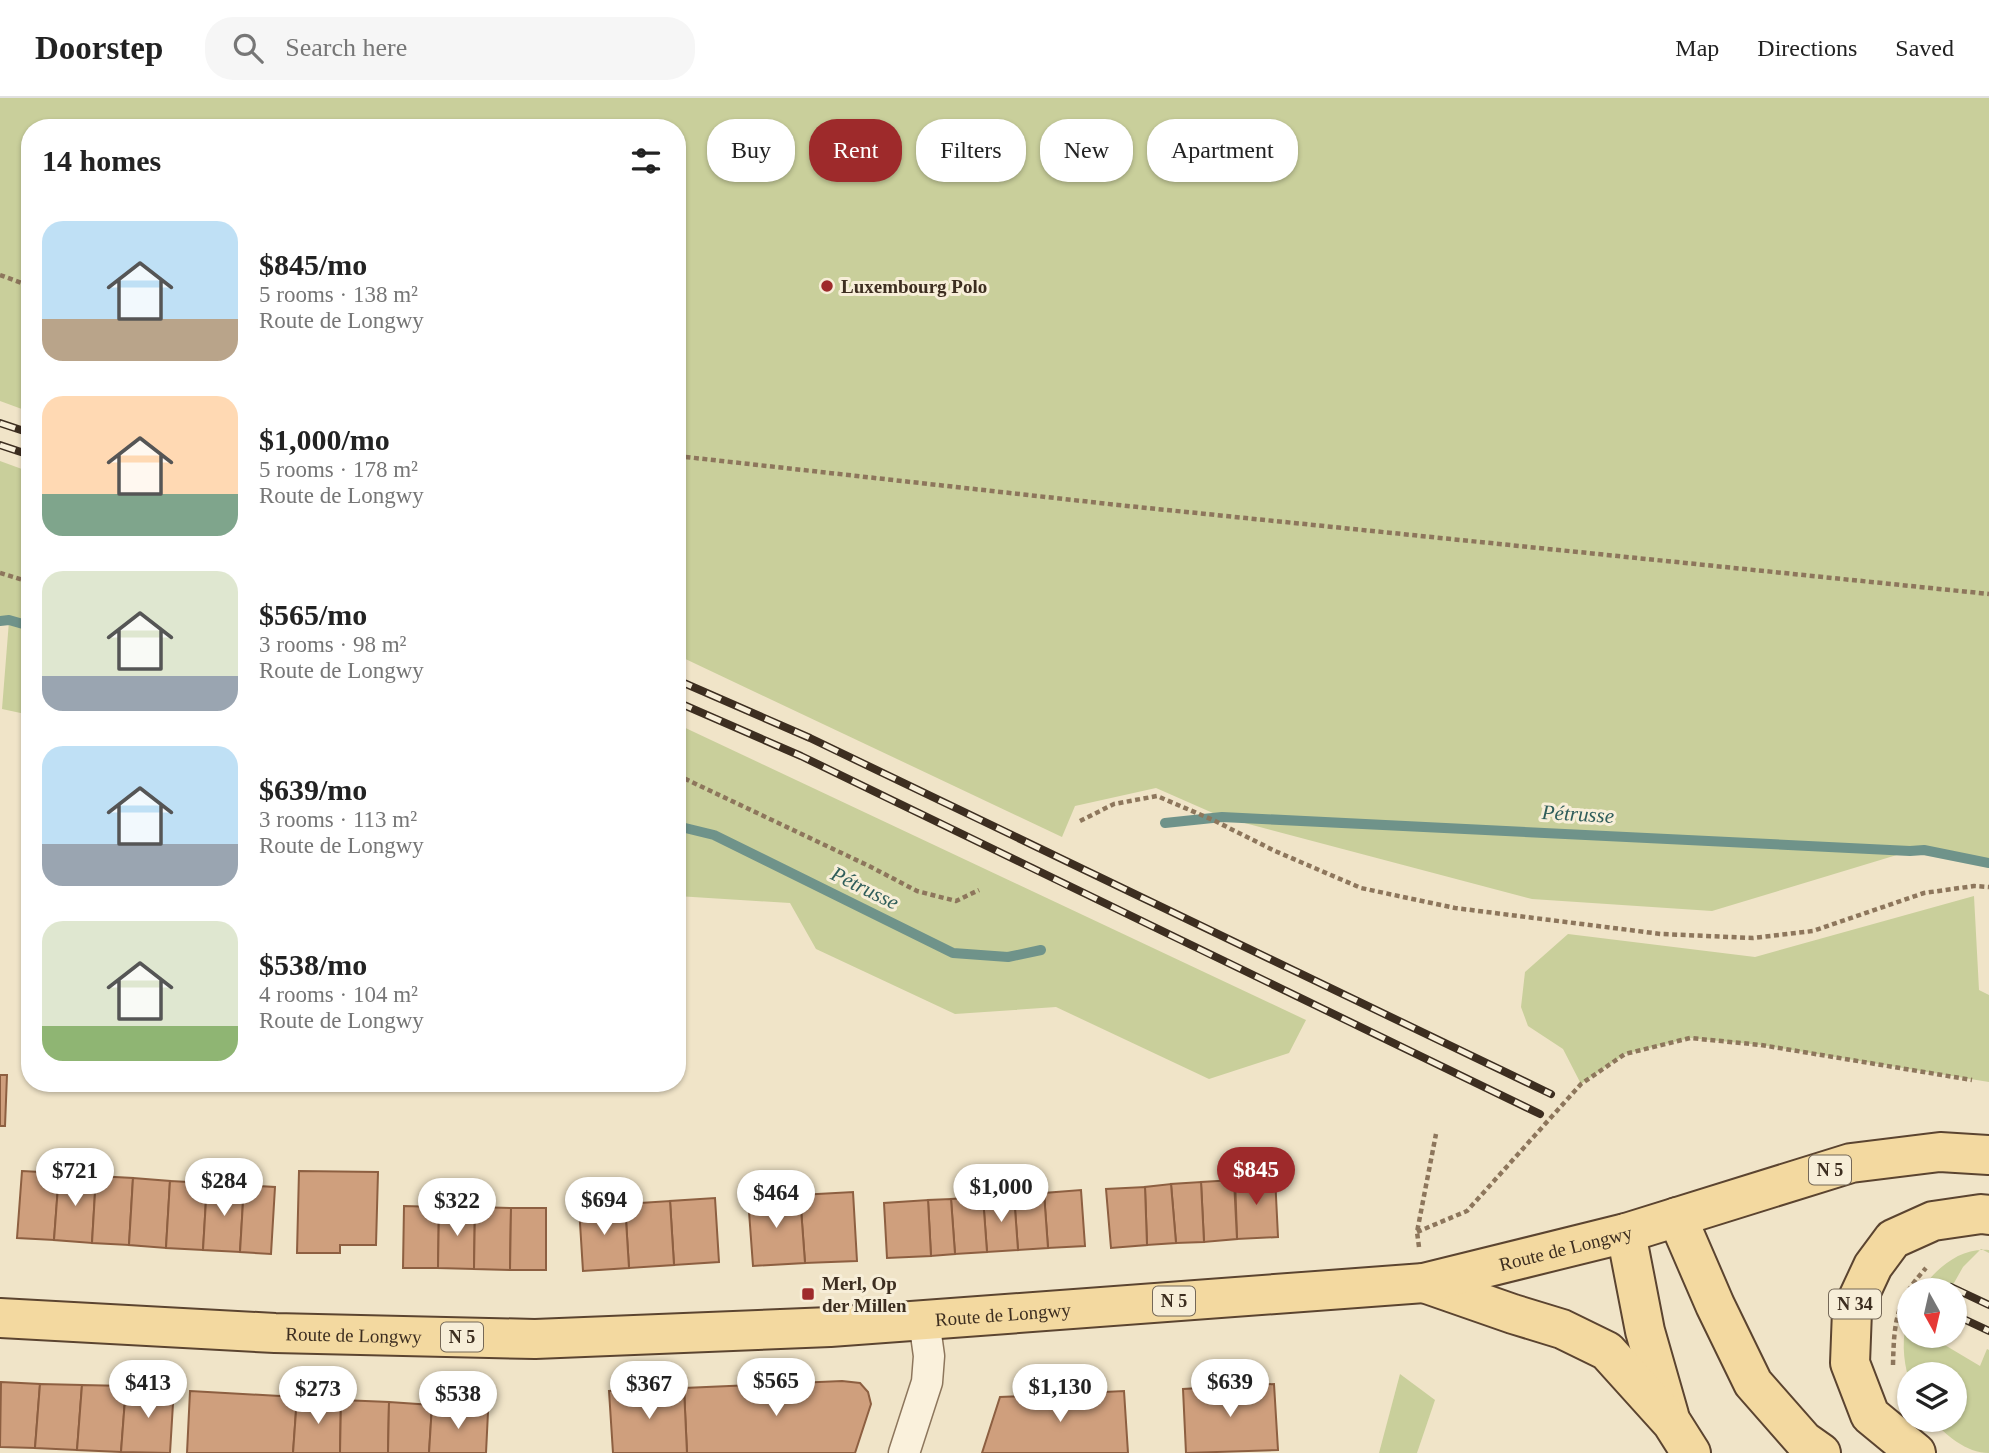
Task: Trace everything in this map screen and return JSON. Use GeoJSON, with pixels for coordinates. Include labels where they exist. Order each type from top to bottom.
{"type":"FeatureCollection","features":[{"type":"Feature","properties":{"kind":"main road","name":"Route de Longwy"},"geometry":{"type":"LineString","coordinates":[[0,1318],[275,1333],[535,1339],[830,1327],[1424,1283],[1626,1233],[1852,1163],[1940,1152],[1989,1155]]}},
{"type":"Feature","properties":{"kind":"main road","name":"N 34"},"geometry":{"type":"LineString","coordinates":[[1916,1453],[1870,1415],[1850,1363],[1852,1311],[1873,1266],[1893,1239],[1933,1221],[1989,1215]]}},
{"type":"Feature","properties":{"kind":"main road"},"geometry":{"type":"LineString","coordinates":[[1677,1217],[1753,1383],[1804,1441],[1821,1453]]}},
{"type":"Feature","properties":{"kind":"main road"},"geometry":{"type":"LineString","coordinates":[[1626,1233],[1644,1331],[1681,1438]]}},
{"type":"Feature","properties":{"kind":"main road"},"geometry":{"type":"LineString","coordinates":[[1424,1283],[1562,1329],[1607,1351],[1681,1438]]}},
{"type":"Feature","properties":{"kind":"street"},"geometry":{"type":"LineString","coordinates":[[904,1453],[927,1382],[929,1356],[924,1320]]}},
{"type":"Feature","properties":{"kind":"path"},"geometry":{"type":"LineString","coordinates":[[0,275],[21,283]]}},
{"type":"Feature","properties":{"kind":"path"},"geometry":{"type":"LineString","coordinates":[[686,457],[1105,504],[1989,594]]}},
{"type":"Feature","properties":{"kind":"path"},"geometry":{"type":"LineString","coordinates":[[0,573],[21,579]]}},
{"type":"Feature","properties":{"kind":"path"},"geometry":{"type":"LineString","coordinates":[[686,779],[917,891],[956,901],[979,890]]}},
{"type":"Feature","properties":{"kind":"path"},"geometry":{"type":"LineString","coordinates":[[1080,821],[1114,804],[1157,796],[1361,888],[1455,908],[1687,935],[1753,938],[1813,931],[1924,893],[1974,886],[1989,887]]}},
{"type":"Feature","properties":{"kind":"path"},"geometry":{"type":"LineString","coordinates":[[1417,1232],[1467,1211],[1581,1084],[1625,1054],[1690,1038],[1761,1045],[1972,1080]]}},
{"type":"Feature","properties":{"kind":"path"},"geometry":{"type":"LineString","coordinates":[[1424,1283],[1417,1232],[1436,1134]]}},
{"type":"Feature","properties":{"kind":"path"},"geometry":{"type":"LineString","coordinates":[[1893,1367],[1894,1323],[1910,1286],[1933,1260]]}},
{"type":"Feature","properties":{"kind":"green space"},"geometry":{"type":"Polygon","coordinates":[[[0,98],[1989,98],[1989,865],[1924,850],[1910,851],[1712,911],[1532,899],[1222,817],[1156,788],[1075,806],[1062,837],[686,659],[686,119],[21,119],[21,409],[0,401],[0,98]]]}},
{"type":"Feature","properties":{"kind":"green space"},"geometry":{"type":"Polygon","coordinates":[[[0,461],[21,469],[21,713],[2,709],[9,621],[0,621],[0,461]]]}},
{"type":"Feature","properties":{"kind":"green space"},"geometry":{"type":"Polygon","coordinates":[[[686,728],[1306,1020],[1289,1053],[1209,1079],[1056,1007],[955,1014],[816,949],[790,903],[686,897],[686,728]]]}},
{"type":"Feature","properties":{"kind":"green space"},"geometry":{"type":"Polygon","coordinates":[[[1974,896],[1979,990],[1989,995],[1989,1082],[1761,1045],[1690,1038],[1625,1054],[1581,1084],[1563,1049],[1528,1026],[1521,1007],[1525,972],[1568,934],[1755,957],[1974,896]]]}},
{"type":"Feature","properties":{"kind":"green space"},"geometry":{"type":"Polygon","coordinates":[[[1980,1250],[1963,1267],[1957,1278],[1931,1278],[1950,1261],[1980,1250]]]}},
{"type":"Feature","properties":{"kind":"green space"},"geometry":{"type":"Polygon","coordinates":[[[1904,1348],[1950,1348],[1980,1366],[1987,1349],[1989,1350],[1989,1453],[1972,1450],[1945,1432],[1967,1432],[1967,1362],[1905,1362],[1904,1348]]]}},
{"type":"Feature","properties":{"kind":"green space"},"geometry":{"type":"Polygon","coordinates":[[[1400,1374],[1435,1400],[1417,1453],[1379,1453],[1400,1374]]]}},
{"type":"Feature","properties":{"kind":"building"},"geometry":{"type":"Polygon","coordinates":[[[0,1075],[7,1075],[5,1126],[0,1126],[0,1075]]]}},
{"type":"Feature","properties":{"kind":"building"},"geometry":{"type":"Polygon","coordinates":[[[22,1171],[59,1173],[54,1240],[17,1238],[22,1171]]]}},
{"type":"Feature","properties":{"kind":"building"},"geometry":{"type":"Polygon","coordinates":[[[299,1171],[378,1172],[376,1245],[340,1245],[340,1253],[297,1253],[299,1171]]]}},
{"type":"Feature","properties":{"kind":"building"},"geometry":{"type":"Polygon","coordinates":[[[59,1173],[96,1176],[92,1243],[54,1240],[59,1173]]]}},
{"type":"Feature","properties":{"kind":"building"},"geometry":{"type":"Polygon","coordinates":[[[96,1176],[133,1178],[129,1245],[92,1243],[96,1176]]]}},
{"type":"Feature","properties":{"kind":"building"},"geometry":{"type":"Polygon","coordinates":[[[1275,1176],[1278,1237],[1237,1239],[1235,1177],[1275,1176]]]}},
{"type":"Feature","properties":{"kind":"building"},"geometry":{"type":"Polygon","coordinates":[[[133,1178],[170,1181],[166,1248],[129,1245],[133,1178]]]}},
{"type":"Feature","properties":{"kind":"building"},"geometry":{"type":"Polygon","coordinates":[[[1234,1180],[1237,1239],[1204,1242],[1201,1182],[1234,1180]]]}},
{"type":"Feature","properties":{"kind":"building"},"geometry":{"type":"Polygon","coordinates":[[[170,1181],[207,1183],[203,1250],[166,1248],[170,1181]]]}},
{"type":"Feature","properties":{"kind":"building"},"geometry":{"type":"Polygon","coordinates":[[[1201,1182],[1204,1242],[1176,1243],[1171,1184],[1201,1182]]]}},
{"type":"Feature","properties":{"kind":"building"},"geometry":{"type":"Polygon","coordinates":[[[207,1183],[244,1185],[240,1252],[203,1250],[207,1183]]]}},
{"type":"Feature","properties":{"kind":"building"},"geometry":{"type":"Polygon","coordinates":[[[1171,1184],[1176,1243],[1147,1245],[1145,1187],[1171,1184]]]}},
{"type":"Feature","properties":{"kind":"building"},"geometry":{"type":"Polygon","coordinates":[[[244,1185],[275,1187],[271,1254],[240,1252],[244,1185]]]}},
{"type":"Feature","properties":{"kind":"building"},"geometry":{"type":"Polygon","coordinates":[[[1145,1187],[1147,1245],[1111,1248],[1106,1189],[1145,1187]]]}},
{"type":"Feature","properties":{"kind":"building"},"geometry":{"type":"Polygon","coordinates":[[[1081,1190],[1085,1246],[1048,1248],[1044,1193],[1081,1190]]]}},
{"type":"Feature","properties":{"kind":"building"},"geometry":{"type":"Polygon","coordinates":[[[853,1192],[857,1261],[805,1263],[800,1195],[853,1192]]]}},
{"type":"Feature","properties":{"kind":"building"},"geometry":{"type":"Polygon","coordinates":[[[1044,1193],[1048,1248],[1018,1250],[1014,1195],[1044,1193]]]}},
{"type":"Feature","properties":{"kind":"building"},"geometry":{"type":"Polygon","coordinates":[[[800,1195],[805,1263],[753,1266],[748,1198],[800,1195]]]}},
{"type":"Feature","properties":{"kind":"building"},"geometry":{"type":"Polygon","coordinates":[[[1014,1195],[1018,1250],[987,1252],[983,1197],[1014,1195]]]}},
{"type":"Feature","properties":{"kind":"building"},"geometry":{"type":"Polygon","coordinates":[[[983,1197],[987,1252],[955,1254],[951,1199],[983,1197]]]}},
{"type":"Feature","properties":{"kind":"building"},"geometry":{"type":"Polygon","coordinates":[[[715,1198],[719,1262],[674,1265],[670,1201],[715,1198]]]}},
{"type":"Feature","properties":{"kind":"building"},"geometry":{"type":"Polygon","coordinates":[[[951,1199],[955,1254],[931,1256],[928,1200],[951,1199]]]}},
{"type":"Feature","properties":{"kind":"building"},"geometry":{"type":"Polygon","coordinates":[[[928,1200],[931,1256],[887,1258],[884,1203],[928,1200]]]}},
{"type":"Feature","properties":{"kind":"building"},"geometry":{"type":"Polygon","coordinates":[[[670,1201],[674,1265],[629,1268],[625,1204],[670,1201]]]}},
{"type":"Feature","properties":{"kind":"building"},"geometry":{"type":"Polygon","coordinates":[[[625,1204],[629,1268],[583,1271],[579,1207],[625,1204]]]}},
{"type":"Feature","properties":{"kind":"building"},"geometry":{"type":"Polygon","coordinates":[[[404,1206],[439,1207],[438,1268],[403,1268],[404,1206]]]}},
{"type":"Feature","properties":{"kind":"building"},"geometry":{"type":"Polygon","coordinates":[[[439,1207],[475,1207],[474,1269],[438,1268],[439,1207]]]}},
{"type":"Feature","properties":{"kind":"building"},"geometry":{"type":"Polygon","coordinates":[[[475,1207],[511,1208],[510,1270],[474,1269],[475,1207]]]}},
{"type":"Feature","properties":{"kind":"building"},"geometry":{"type":"Polygon","coordinates":[[[511,1208],[546,1208],[546,1270],[510,1270],[511,1208]]]}},
{"type":"Feature","properties":{"kind":"building"},"geometry":{"type":"Polygon","coordinates":[[[842,1381],[860,1383],[868,1392],[871,1404],[855,1453],[687,1453],[684,1388],[842,1381]]]}},
{"type":"Feature","properties":{"kind":"building"},"geometry":{"type":"Polygon","coordinates":[[[1,1382],[40,1384],[35,1448],[0,1447],[1,1382]]]}},
{"type":"Feature","properties":{"kind":"building"},"geometry":{"type":"Polygon","coordinates":[[[40,1384],[82,1385],[77,1450],[35,1448],[40,1384]]]}},
{"type":"Feature","properties":{"kind":"building"},"geometry":{"type":"Polygon","coordinates":[[[1274,1384],[1278,1450],[1186,1453],[1183,1389],[1274,1384]]]}},
{"type":"Feature","properties":{"kind":"building"},"geometry":{"type":"Polygon","coordinates":[[[82,1385],[126,1386],[121,1452],[77,1450],[82,1385]]]}},
{"type":"Feature","properties":{"kind":"building"},"geometry":{"type":"Polygon","coordinates":[[[126,1386],[174,1387],[170,1453],[121,1452],[126,1386]]]}},
{"type":"Feature","properties":{"kind":"building"},"geometry":{"type":"Polygon","coordinates":[[[684,1388],[687,1453],[613,1453],[609,1391],[684,1388]]]}},
{"type":"Feature","properties":{"kind":"building"},"geometry":{"type":"Polygon","coordinates":[[[190,1391],[297,1397],[293,1453],[187,1453],[190,1391]]]}},
{"type":"Feature","properties":{"kind":"building"},"geometry":{"type":"Polygon","coordinates":[[[1124,1391],[1128,1453],[982,1453],[1000,1397],[1124,1391]]]}},
{"type":"Feature","properties":{"kind":"building"},"geometry":{"type":"Polygon","coordinates":[[[297,1397],[341,1400],[340,1453],[293,1453],[297,1397]]]}},
{"type":"Feature","properties":{"kind":"building"},"geometry":{"type":"Polygon","coordinates":[[[341,1400],[389,1402],[388,1453],[340,1453],[341,1400]]]}},
{"type":"Feature","properties":{"kind":"building"},"geometry":{"type":"Polygon","coordinates":[[[389,1402],[432,1405],[429,1453],[388,1453],[389,1402]]]}},
{"type":"Feature","properties":{"kind":"building"},"geometry":{"type":"Polygon","coordinates":[[[432,1405],[488,1412],[486,1453],[429,1453],[432,1405]]]}},
{"type":"Feature","properties":{"kind":"waterway","name":"Pétrusse"},"geometry":{"type":"LineString","coordinates":[[0,621],[21,623]]}},
{"type":"Feature","properties":{"kind":"waterway","name":"Pétrusse"},"geometry":{"type":"LineString","coordinates":[[1165,823],[1222,817],[1924,850],[1989,863]]}},
{"type":"Feature","properties":{"kind":"waterway","name":"Pétrusse"},"geometry":{"type":"LineString","coordinates":[[686,828],[714,835],[953,953],[1008,957],[1041,950]]}},
{"type":"Feature","properties":{"kind":"railway"},"geometry":{"type":"LineString","coordinates":[[0,423],[21,430]]}},
{"type":"Feature","properties":{"kind":"railway"},"geometry":{"type":"LineString","coordinates":[[0,445],[21,452]]}},
{"type":"Feature","properties":{"kind":"railway"},"geometry":{"type":"LineString","coordinates":[[686,684],[810,738],[1551,1094]]}},
{"type":"Feature","properties":{"kind":"railway"},"geometry":{"type":"LineString","coordinates":[[686,706],[801,756],[1540,1114]]}},
{"type":"Feature","properties":{"kind":"railway"},"geometry":{"type":"LineString","coordinates":[[1967,1295],[1989,1305]]}},
{"type":"Feature","properties":{"kind":"railway"},"geometry":{"type":"LineString","coordinates":[[1967,1321],[1989,1331]]}},
{"type":"Feature","properties":{"kind":"place","name":"Luxembourg Polo"},"geometry":{"type":"Point","coordinates":[827,286]}},
{"type":"Feature","properties":{"kind":"place","name":"Merl, Op der Millen"},"geometry":{"type":"Point","coordinates":[808,1294]}}]}
